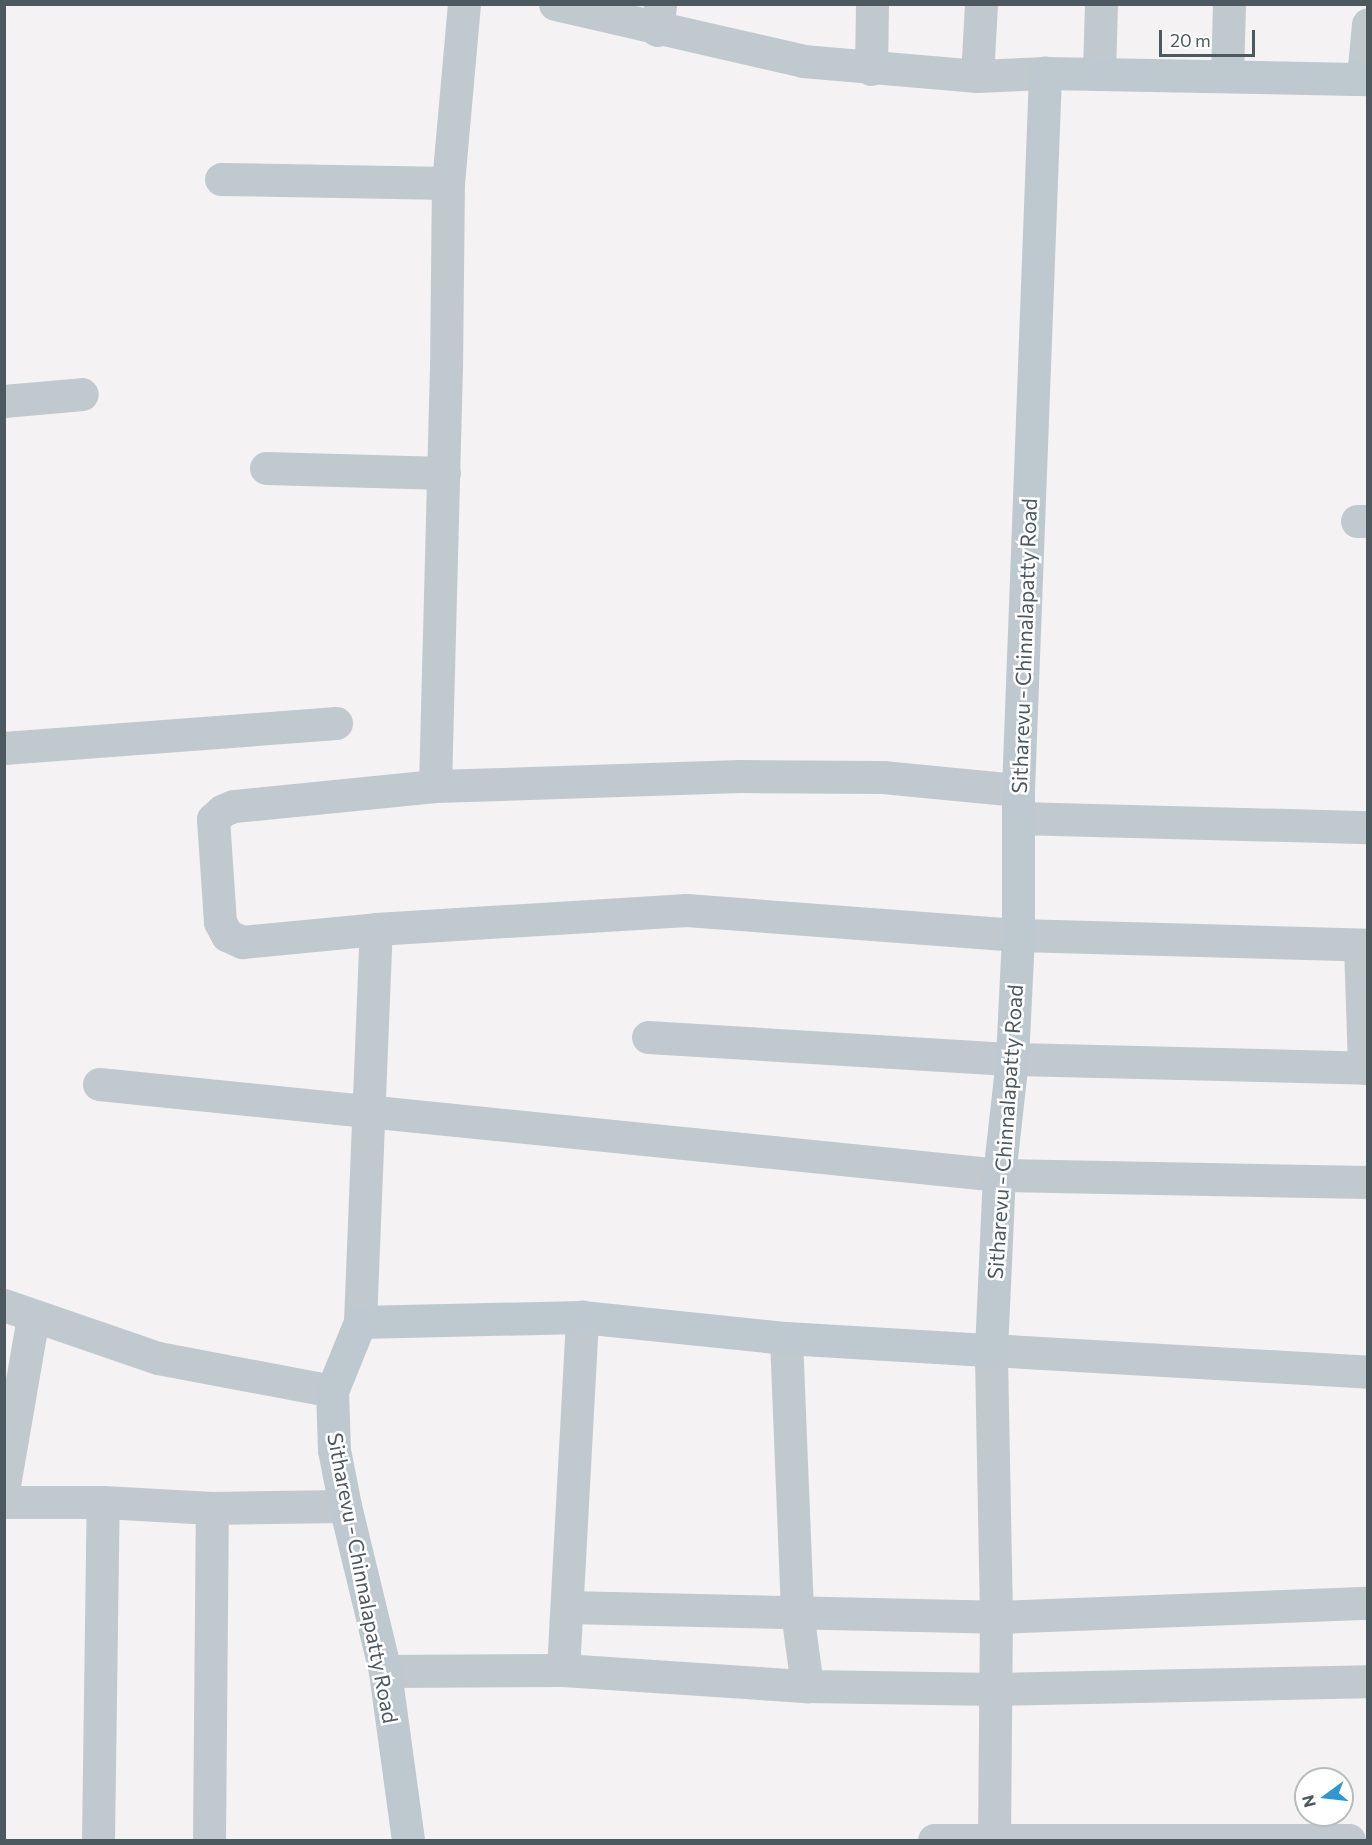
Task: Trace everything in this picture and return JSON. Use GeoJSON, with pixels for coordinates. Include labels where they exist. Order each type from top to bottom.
{"type":"FeatureCollection","features":[{"type":"Feature","properties":{"kind":"main road"},"geometry":{"type":"LineString","coordinates":[[1045,73],[1365,79]]}},
{"type":"Feature","properties":{"kind":"main road","name":"Sitharevu - Chinnalapatty Road"},"geometry":{"type":"LineString","coordinates":[[991,1350],[999,1174],[1012,1059],[1018,935],[1018,804],[1045,73]]}},
{"type":"Feature","properties":{"kind":"main road"},"geometry":{"type":"LineString","coordinates":[[360,1322],[582,1317],[786,1338],[991,1350]]}},
{"type":"Feature","properties":{"kind":"main road","name":"Sitharevu - Chinnalapatty Road"},"geometry":{"type":"LineString","coordinates":[[360,1322],[332,1391],[334,1450],[345,1506],[385,1671],[408,1840]]}},
{"type":"Feature","properties":{"kind":"street"},"geometry":{"type":"LineString","coordinates":[[435,786],[444,473],[448,183],[464,4]]}},
{"type":"Feature","properties":{"kind":"street"},"geometry":{"type":"LineString","coordinates":[[555,4],[658,17],[803,62],[977,76],[1045,73]]}},
{"type":"Feature","properties":{"kind":"street"},"geometry":{"type":"LineString","coordinates":[[872,4],[872,69]]}},
{"type":"Feature","properties":{"kind":"street"},"geometry":{"type":"LineString","coordinates":[[977,76],[981,4]]}},
{"type":"Feature","properties":{"kind":"street"},"geometry":{"type":"LineString","coordinates":[[1099,74],[1101,4]]}},
{"type":"Feature","properties":{"kind":"street"},"geometry":{"type":"LineString","coordinates":[[1227,76],[1229,4]]}},
{"type":"Feature","properties":{"kind":"street"},"geometry":{"type":"LineString","coordinates":[[1365,79],[1368,24]]}},
{"type":"Feature","properties":{"kind":"street"},"geometry":{"type":"LineString","coordinates":[[221,179],[448,183]]}},
{"type":"Feature","properties":{"kind":"street"},"geometry":{"type":"LineString","coordinates":[[4,401],[82,394]]}},
{"type":"Feature","properties":{"kind":"street"},"geometry":{"type":"LineString","coordinates":[[266,468],[444,473]]}},
{"type":"Feature","properties":{"kind":"street"},"geometry":{"type":"LineString","coordinates":[[4,748],[336,723]]}},
{"type":"Feature","properties":{"kind":"street"},"geometry":{"type":"LineString","coordinates":[[648,1037],[1012,1059],[1366,1068],[1364,945],[1018,935],[686,910],[376,929],[242,942],[227,935],[220,922],[213,819],[222,811],[233,806],[435,786],[740,776],[882,777],[1018,804],[1368,827]]}},
{"type":"Feature","properties":{"kind":"street"},"geometry":{"type":"LineString","coordinates":[[360,1322],[376,929]]}},
{"type":"Feature","properties":{"kind":"street"},"geometry":{"type":"LineString","coordinates":[[99,1084],[999,1174],[1368,1182]]}},
{"type":"Feature","properties":{"kind":"street"},"geometry":{"type":"LineString","coordinates":[[4,1485],[19,1311],[158,1358],[332,1391]]}},
{"type":"Feature","properties":{"kind":"street"},"geometry":{"type":"LineString","coordinates":[[563,1670],[582,1317]]}},
{"type":"Feature","properties":{"kind":"street"},"geometry":{"type":"LineString","coordinates":[[786,1338],[797,1612],[807,1686]]}},
{"type":"Feature","properties":{"kind":"street"},"geometry":{"type":"LineString","coordinates":[[994,1840],[996,1617],[991,1350],[1368,1372]]}},
{"type":"Feature","properties":{"kind":"street"},"geometry":{"type":"LineString","coordinates":[[4,1502],[104,1502],[212,1508],[345,1506]]}},
{"type":"Feature","properties":{"kind":"street"},"geometry":{"type":"LineString","coordinates":[[98,1840],[104,1502]]}},
{"type":"Feature","properties":{"kind":"street"},"geometry":{"type":"LineString","coordinates":[[209,1840],[212,1508]]}},
{"type":"Feature","properties":{"kind":"street"},"geometry":{"type":"LineString","coordinates":[[567,1607],[996,1617],[1368,1604]]}},
{"type":"Feature","properties":{"kind":"street"},"geometry":{"type":"LineString","coordinates":[[385,1671],[563,1670],[807,1686],[996,1689],[1368,1681]]}},
{"type":"Feature","properties":{"kind":"street"},"geometry":{"type":"LineString","coordinates":[[934,1840],[1349,1840]]}}]}
